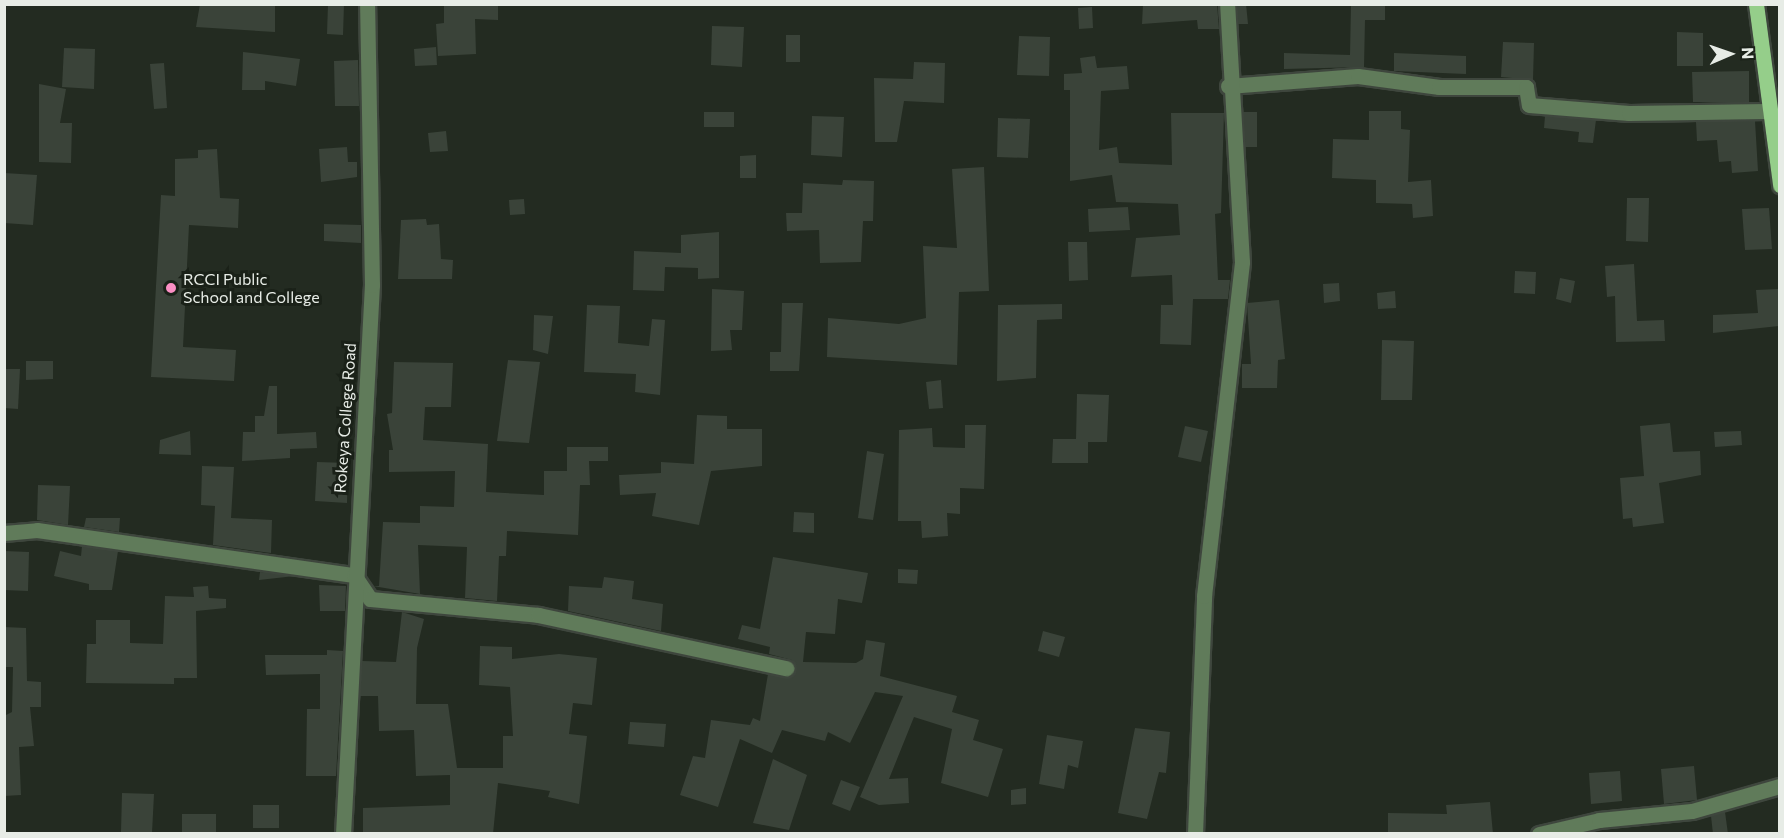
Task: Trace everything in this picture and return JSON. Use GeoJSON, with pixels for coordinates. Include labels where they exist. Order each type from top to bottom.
{"type":"FeatureCollection","features":[{"type":"Feature","properties":{"kind":"main road"},"geometry":{"type":"LineString","coordinates":[[1756,4],[1768,73],[1767,111],[1779,185]]}},
{"type":"Feature","properties":{"kind":"street","name":"Rokeya College Road"},"geometry":{"type":"LineString","coordinates":[[343,834],[354,575],[372,285],[367,4]]}},
{"type":"Feature","properties":{"kind":"street"},"geometry":{"type":"LineString","coordinates":[[1195,834],[1204,596],[1242,262],[1228,86],[1227,4]]}},
{"type":"Feature","properties":{"kind":"street"},"geometry":{"type":"LineString","coordinates":[[1228,86],[1358,76],[1439,87],[1526,87],[1529,105],[1540,106],[1629,113],[1767,111]]}},
{"type":"Feature","properties":{"kind":"street"},"geometry":{"type":"LineString","coordinates":[[4,533],[37,530],[354,575],[370,599],[538,615],[786,668]]}},
{"type":"Feature","properties":{"kind":"street"},"geometry":{"type":"LineString","coordinates":[[1539,834],[1599,820],[1692,811],[1779,786]]}},
{"type":"Feature","properties":{"kind":"building"},"geometry":{"type":"Polygon","coordinates":[[[200,4],[275,5],[275,32],[196,27],[200,4]]]}},
{"type":"Feature","properties":{"kind":"building"},"geometry":{"type":"Polygon","coordinates":[[[328,4],[344,4],[343,35],[327,34],[328,4]]]}},
{"type":"Feature","properties":{"kind":"building"},"geometry":{"type":"Polygon","coordinates":[[[444,4],[498,4],[498,20],[475,19],[476,54],[438,56],[436,24],[444,23],[444,4]]]}},
{"type":"Feature","properties":{"kind":"building"},"geometry":{"type":"Polygon","coordinates":[[[1143,4],[1217,4],[1219,29],[1198,29],[1197,20],[1142,24],[1143,4]]]}},
{"type":"Feature","properties":{"kind":"building"},"geometry":{"type":"Polygon","coordinates":[[[1237,4],[1246,4],[1248,24],[1238,24],[1237,4]]]}},
{"type":"Feature","properties":{"kind":"building"},"geometry":{"type":"Polygon","coordinates":[[[1351,4],[1385,4],[1385,20],[1365,20],[1364,67],[1284,69],[1284,53],[1350,55],[1351,4]]]}},
{"type":"Feature","properties":{"kind":"building"},"geometry":{"type":"Polygon","coordinates":[[[1092,7],[1093,28],[1079,29],[1078,8],[1092,7]]]}},
{"type":"Feature","properties":{"kind":"building"},"geometry":{"type":"Polygon","coordinates":[[[712,26],[744,27],[742,67],[711,65],[712,26]]]}},
{"type":"Feature","properties":{"kind":"building"},"geometry":{"type":"Polygon","coordinates":[[[1677,32],[1703,33],[1703,66],[1677,66],[1677,32]]]}},
{"type":"Feature","properties":{"kind":"building"},"geometry":{"type":"Polygon","coordinates":[[[786,35],[800,35],[800,62],[786,62],[786,35]]]}},
{"type":"Feature","properties":{"kind":"building"},"geometry":{"type":"Polygon","coordinates":[[[1019,36],[1050,37],[1049,76],[1017,75],[1019,36]]]}},
{"type":"Feature","properties":{"kind":"building"},"geometry":{"type":"Polygon","coordinates":[[[1503,42],[1534,43],[1533,80],[1501,77],[1503,42]]]}},
{"type":"Feature","properties":{"kind":"building"},"geometry":{"type":"Polygon","coordinates":[[[436,47],[437,65],[415,66],[414,49],[436,47]]]}},
{"type":"Feature","properties":{"kind":"building"},"geometry":{"type":"Polygon","coordinates":[[[64,48],[95,49],[94,89],[62,87],[64,48]]]}},
{"type":"Feature","properties":{"kind":"building"},"geometry":{"type":"Polygon","coordinates":[[[243,52],[300,59],[296,86],[265,81],[265,90],[242,90],[243,52]]]}},
{"type":"Feature","properties":{"kind":"building"},"geometry":{"type":"Polygon","coordinates":[[[1394,53],[1466,56],[1466,74],[1394,71],[1394,53]]]}},
{"type":"Feature","properties":{"kind":"building"},"geometry":{"type":"Polygon","coordinates":[[[1095,56],[1097,68],[1127,66],[1129,89],[1101,91],[1099,150],[1117,147],[1119,163],[1172,165],[1171,113],[1224,113],[1221,213],[1215,214],[1218,280],[1230,280],[1228,299],[1193,299],[1191,345],[1160,344],[1161,305],[1173,305],[1172,275],[1131,277],[1136,238],[1180,235],[1178,204],[1116,202],[1112,175],[1070,181],[1070,90],[1064,90],[1064,74],[1082,73],[1080,58],[1095,56]]]}},
{"type":"Feature","properties":{"kind":"building"},"geometry":{"type":"Polygon","coordinates":[[[358,60],[359,106],[335,106],[334,61],[358,60]]]}},
{"type":"Feature","properties":{"kind":"building"},"geometry":{"type":"Polygon","coordinates":[[[914,62],[945,63],[944,103],[904,101],[897,142],[875,142],[874,78],[913,79],[914,62]]]}},
{"type":"Feature","properties":{"kind":"building"},"geometry":{"type":"Polygon","coordinates":[[[164,63],[167,108],[154,109],[150,64],[164,63]]]}},
{"type":"Feature","properties":{"kind":"building"},"geometry":{"type":"Polygon","coordinates":[[[1749,71],[1749,102],[1693,102],[1692,72],[1749,71]]]}},
{"type":"Feature","properties":{"kind":"building"},"geometry":{"type":"Polygon","coordinates":[[[39,84],[66,89],[60,123],[72,123],[71,163],[39,162],[39,84]]]}},
{"type":"Feature","properties":{"kind":"building"},"geometry":{"type":"Polygon","coordinates":[[[1369,111],[1401,111],[1401,129],[1410,130],[1408,182],[1431,180],[1433,216],[1413,218],[1412,204],[1376,203],[1376,180],[1332,178],[1333,139],[1369,140],[1369,111]]]}},
{"type":"Feature","properties":{"kind":"building"},"geometry":{"type":"Polygon","coordinates":[[[704,112],[734,112],[734,127],[704,127],[704,112]]]}},
{"type":"Feature","properties":{"kind":"building"},"geometry":{"type":"Polygon","coordinates":[[[1243,112],[1257,112],[1257,147],[1245,147],[1243,112]]]}},
{"type":"Feature","properties":{"kind":"building"},"geometry":{"type":"Polygon","coordinates":[[[812,116],[844,117],[842,157],[811,155],[812,116]]]}},
{"type":"Feature","properties":{"kind":"building"},"geometry":{"type":"Polygon","coordinates":[[[1545,116],[1596,120],[1593,143],[1578,142],[1579,132],[1544,128],[1545,116]]]}},
{"type":"Feature","properties":{"kind":"building"},"geometry":{"type":"Polygon","coordinates":[[[998,118],[1030,119],[1028,158],[997,157],[998,118]]]}},
{"type":"Feature","properties":{"kind":"building"},"geometry":{"type":"Polygon","coordinates":[[[1755,121],[1758,171],[1732,173],[1731,161],[1719,162],[1717,140],[1697,141],[1696,122],[1755,121]]]}},
{"type":"Feature","properties":{"kind":"building"},"geometry":{"type":"Polygon","coordinates":[[[446,131],[448,151],[430,152],[428,133],[446,131]]]}},
{"type":"Feature","properties":{"kind":"building"},"geometry":{"type":"Polygon","coordinates":[[[347,147],[348,162],[357,162],[357,177],[321,182],[319,149],[347,147]]]}},
{"type":"Feature","properties":{"kind":"building","name":"RCCI Public School and College"},"geometry":{"type":"Polygon","coordinates":[[[217,149],[220,198],[239,199],[238,228],[189,225],[183,347],[236,350],[234,381],[151,377],[161,195],[175,196],[175,159],[198,158],[198,150],[217,149]]]}},
{"type":"Feature","properties":{"kind":"building"},"geometry":{"type":"Polygon","coordinates":[[[756,155],[756,178],[740,178],[740,156],[756,155]]]}},
{"type":"Feature","properties":{"kind":"building"},"geometry":{"type":"Polygon","coordinates":[[[984,167],[989,291],[959,292],[957,365],[827,357],[828,318],[899,324],[926,318],[923,246],[957,248],[952,169],[984,167]]]}},
{"type":"Feature","properties":{"kind":"building"},"geometry":{"type":"Polygon","coordinates":[[[4,173],[37,175],[33,225],[4,223],[4,173]]]}},
{"type":"Feature","properties":{"kind":"building"},"geometry":{"type":"Polygon","coordinates":[[[843,180],[874,181],[873,221],[863,221],[861,262],[820,263],[819,230],[787,231],[786,213],[802,213],[803,183],[842,185],[843,180]]]}},
{"type":"Feature","properties":{"kind":"building"},"geometry":{"type":"Polygon","coordinates":[[[1627,198],[1649,198],[1648,242],[1626,241],[1627,198]]]}},
{"type":"Feature","properties":{"kind":"building"},"geometry":{"type":"Polygon","coordinates":[[[524,199],[525,214],[510,215],[509,200],[524,199]]]}},
{"type":"Feature","properties":{"kind":"building"},"geometry":{"type":"Polygon","coordinates":[[[1128,207],[1130,230],[1089,232],[1088,209],[1128,207]]]}},
{"type":"Feature","properties":{"kind":"building"},"geometry":{"type":"Polygon","coordinates":[[[1769,208],[1772,249],[1745,250],[1742,209],[1769,208]]]}},
{"type":"Feature","properties":{"kind":"building"},"geometry":{"type":"Polygon","coordinates":[[[426,219],[427,225],[439,224],[441,259],[453,260],[452,279],[398,279],[401,220],[426,219]]]}},
{"type":"Feature","properties":{"kind":"building"},"geometry":{"type":"Polygon","coordinates":[[[324,224],[361,225],[361,243],[324,241],[324,224]]]}},
{"type":"Feature","properties":{"kind":"building"},"geometry":{"type":"Polygon","coordinates":[[[719,232],[719,278],[698,279],[698,268],[665,267],[664,291],[633,290],[634,251],[681,253],[681,235],[719,232]]]}},
{"type":"Feature","properties":{"kind":"building"},"geometry":{"type":"Polygon","coordinates":[[[1068,242],[1087,242],[1088,280],[1069,281],[1068,242]]]}},
{"type":"Feature","properties":{"kind":"building"},"geometry":{"type":"Polygon","coordinates":[[[1634,264],[1637,321],[1664,320],[1665,341],[1616,342],[1615,296],[1607,297],[1605,266],[1634,264]]]}},
{"type":"Feature","properties":{"kind":"building"},"geometry":{"type":"Polygon","coordinates":[[[1515,271],[1536,272],[1535,294],[1514,293],[1515,271]]]}},
{"type":"Feature","properties":{"kind":"building"},"geometry":{"type":"Polygon","coordinates":[[[1560,278],[1575,281],[1571,303],[1556,299],[1560,278]]]}},
{"type":"Feature","properties":{"kind":"building"},"geometry":{"type":"Polygon","coordinates":[[[1339,283],[1340,301],[1324,303],[1323,284],[1339,283]]]}},
{"type":"Feature","properties":{"kind":"building"},"geometry":{"type":"Polygon","coordinates":[[[712,289],[744,291],[742,330],[730,330],[732,350],[711,351],[712,289]]]}},
{"type":"Feature","properties":{"kind":"building"},"geometry":{"type":"Polygon","coordinates":[[[1778,289],[1779,326],[1713,333],[1713,315],[1758,313],[1756,290],[1778,289]]]}},
{"type":"Feature","properties":{"kind":"building"},"geometry":{"type":"Polygon","coordinates":[[[1395,291],[1396,308],[1378,309],[1377,293],[1395,291]]]}},
{"type":"Feature","properties":{"kind":"building"},"geometry":{"type":"Polygon","coordinates":[[[1279,300],[1285,359],[1278,360],[1277,388],[1242,388],[1242,364],[1251,364],[1247,303],[1279,300]]]}},
{"type":"Feature","properties":{"kind":"building"},"geometry":{"type":"Polygon","coordinates":[[[782,303],[803,303],[799,371],[770,371],[770,352],[781,352],[782,303]]]}},
{"type":"Feature","properties":{"kind":"building"},"geometry":{"type":"Polygon","coordinates":[[[1062,304],[1062,319],[1037,320],[1036,378],[997,381],[998,305],[1062,304]]]}},
{"type":"Feature","properties":{"kind":"building"},"geometry":{"type":"Polygon","coordinates":[[[587,305],[620,306],[618,343],[649,346],[652,319],[665,320],[660,395],[635,392],[636,374],[584,372],[587,305]]]}},
{"type":"Feature","properties":{"kind":"building"},"geometry":{"type":"Polygon","coordinates":[[[534,315],[553,316],[548,354],[533,350],[534,315]]]}},
{"type":"Feature","properties":{"kind":"building"},"geometry":{"type":"Polygon","coordinates":[[[1382,340],[1414,341],[1412,400],[1381,400],[1382,340]]]}},
{"type":"Feature","properties":{"kind":"building"},"geometry":{"type":"Polygon","coordinates":[[[508,360],[540,362],[529,443],[497,441],[508,360]]]}},
{"type":"Feature","properties":{"kind":"building"},"geometry":{"type":"Polygon","coordinates":[[[26,361],[53,361],[53,379],[26,380],[26,361]]]}},
{"type":"Feature","properties":{"kind":"building"},"geometry":{"type":"Polygon","coordinates":[[[394,362],[453,363],[451,407],[425,407],[423,440],[488,444],[486,492],[544,495],[544,471],[567,471],[567,447],[608,447],[608,461],[589,461],[590,485],[580,485],[578,535],[507,531],[506,556],[499,556],[497,601],[465,598],[467,547],[418,545],[420,594],[373,586],[379,586],[383,522],[420,523],[420,506],[454,507],[455,471],[389,472],[389,450],[393,450],[387,414],[392,413],[394,362]]]}},
{"type":"Feature","properties":{"kind":"building"},"geometry":{"type":"Polygon","coordinates":[[[4,369],[20,369],[18,409],[4,408],[4,369]]]}},
{"type":"Feature","properties":{"kind":"building"},"geometry":{"type":"Polygon","coordinates":[[[941,380],[943,408],[929,409],[926,382],[941,380]]]}},
{"type":"Feature","properties":{"kind":"building"},"geometry":{"type":"Polygon","coordinates":[[[269,386],[277,386],[277,434],[316,432],[317,448],[290,449],[290,458],[242,461],[243,432],[255,432],[255,416],[264,416],[269,386]]]}},
{"type":"Feature","properties":{"kind":"building"},"geometry":{"type":"Polygon","coordinates":[[[1077,394],[1109,395],[1107,442],[1088,442],[1088,463],[1052,463],[1053,439],[1076,439],[1077,394]]]}},
{"type":"Feature","properties":{"kind":"building"},"geometry":{"type":"Polygon","coordinates":[[[697,415],[727,416],[727,429],[762,429],[762,466],[711,471],[699,525],[652,516],[656,493],[620,495],[619,475],[661,473],[661,462],[694,464],[697,415]]]}},
{"type":"Feature","properties":{"kind":"building"},"geometry":{"type":"Polygon","coordinates":[[[1670,423],[1673,452],[1700,451],[1701,475],[1659,483],[1664,523],[1633,527],[1632,518],[1623,519],[1620,478],[1644,476],[1640,426],[1670,423]]]}},
{"type":"Feature","properties":{"kind":"building"},"geometry":{"type":"Polygon","coordinates":[[[965,425],[986,425],[984,489],[960,488],[960,514],[947,513],[948,536],[922,538],[921,521],[898,521],[899,430],[932,428],[933,447],[965,448],[965,425]]]}},
{"type":"Feature","properties":{"kind":"building"},"geometry":{"type":"Polygon","coordinates":[[[1185,426],[1208,431],[1201,462],[1178,457],[1185,426]]]}},
{"type":"Feature","properties":{"kind":"building"},"geometry":{"type":"Polygon","coordinates":[[[190,431],[191,455],[159,454],[160,440],[190,431]]]}},
{"type":"Feature","properties":{"kind":"building"},"geometry":{"type":"Polygon","coordinates":[[[1741,431],[1742,445],[1715,447],[1714,432],[1741,431]]]}},
{"type":"Feature","properties":{"kind":"building"},"geometry":{"type":"Polygon","coordinates":[[[867,451],[884,454],[873,520],[858,518],[867,451]]]}},
{"type":"Feature","properties":{"kind":"building"},"geometry":{"type":"Polygon","coordinates":[[[317,462],[348,463],[347,503],[315,501],[317,462]]]}},
{"type":"Feature","properties":{"kind":"building"},"geometry":{"type":"Polygon","coordinates":[[[202,466],[234,467],[231,518],[272,520],[271,553],[213,545],[215,506],[201,505],[202,466]]]}},
{"type":"Feature","properties":{"kind":"building"},"geometry":{"type":"Polygon","coordinates":[[[38,485],[70,486],[68,525],[37,520],[38,485]]]}},
{"type":"Feature","properties":{"kind":"building"},"geometry":{"type":"Polygon","coordinates":[[[794,512],[814,513],[814,533],[793,532],[794,512]]]}},
{"type":"Feature","properties":{"kind":"building"},"geometry":{"type":"Polygon","coordinates":[[[86,518],[120,518],[119,532],[84,527],[86,518]]]}},
{"type":"Feature","properties":{"kind":"building"},"geometry":{"type":"Polygon","coordinates":[[[82,546],[118,551],[112,590],[89,590],[89,584],[54,576],[60,551],[81,556],[82,546]]]}},
{"type":"Feature","properties":{"kind":"building"},"geometry":{"type":"Polygon","coordinates":[[[4,551],[29,552],[28,591],[4,590],[4,551]]]}},
{"type":"Feature","properties":{"kind":"building"},"geometry":{"type":"Polygon","coordinates":[[[773,557],[868,573],[862,603],[838,599],[835,634],[806,632],[803,662],[856,663],[863,659],[866,640],[885,643],[880,676],[957,696],[952,712],[979,720],[973,740],[1003,749],[988,797],[941,783],[952,729],[914,717],[889,779],[908,778],[909,803],[879,805],[860,797],[903,696],[875,692],[850,743],[828,732],[825,741],[782,730],[772,753],[740,739],[718,807],[680,795],[693,756],[705,758],[711,720],[750,725],[753,718],[760,721],[768,674],[788,677],[795,671],[792,660],[769,654],[770,647],[738,639],[742,625],[760,629],[773,557]]]}},
{"type":"Feature","properties":{"kind":"building"},"geometry":{"type":"Polygon","coordinates":[[[898,569],[918,570],[917,584],[898,583],[898,569]]]}},
{"type":"Feature","properties":{"kind":"building"},"geometry":{"type":"Polygon","coordinates":[[[260,572],[295,576],[259,580],[260,572]]]}},
{"type":"Feature","properties":{"kind":"building"},"geometry":{"type":"Polygon","coordinates":[[[604,577],[634,581],[632,599],[663,604],[661,631],[568,611],[569,586],[602,588],[604,577]]]}},
{"type":"Feature","properties":{"kind":"building"},"geometry":{"type":"Polygon","coordinates":[[[319,585],[346,586],[345,611],[320,611],[319,585]]]}},
{"type":"Feature","properties":{"kind":"building"},"geometry":{"type":"Polygon","coordinates":[[[208,586],[209,598],[226,599],[226,608],[196,611],[197,678],[174,678],[174,684],[86,683],[87,644],[96,644],[96,620],[130,620],[130,643],[163,644],[165,596],[194,597],[193,587],[208,586]]]}},
{"type":"Feature","properties":{"kind":"building"},"geometry":{"type":"Polygon","coordinates":[[[402,612],[424,619],[417,648],[416,704],[448,704],[457,768],[503,768],[503,736],[513,736],[510,687],[479,685],[480,646],[512,647],[512,659],[559,654],[597,658],[592,705],[573,703],[569,734],[587,736],[579,804],[548,797],[550,791],[498,783],[493,834],[363,834],[363,808],[450,805],[450,775],[416,776],[414,730],[379,731],[378,696],[360,696],[362,661],[396,662],[402,612]]]}},
{"type":"Feature","properties":{"kind":"building"},"geometry":{"type":"Polygon","coordinates":[[[4,627],[26,628],[27,681],[41,682],[41,707],[30,707],[34,746],[19,747],[21,795],[4,796],[4,716],[12,712],[13,667],[4,667],[4,627]]]}},
{"type":"Feature","properties":{"kind":"building"},"geometry":{"type":"Polygon","coordinates":[[[1043,631],[1065,637],[1059,657],[1038,651],[1043,631]]]}},
{"type":"Feature","properties":{"kind":"building"},"geometry":{"type":"Polygon","coordinates":[[[327,650],[343,651],[336,776],[306,776],[307,709],[320,709],[320,674],[266,675],[265,655],[327,655],[327,650]]]}},
{"type":"Feature","properties":{"kind":"building"},"geometry":{"type":"Polygon","coordinates":[[[630,722],[666,724],[664,747],[628,744],[630,722]]]}},
{"type":"Feature","properties":{"kind":"building"},"geometry":{"type":"Polygon","coordinates":[[[1135,728],[1170,732],[1166,773],[1159,772],[1147,819],[1118,813],[1135,728]]]}},
{"type":"Feature","properties":{"kind":"building"},"geometry":{"type":"Polygon","coordinates":[[[1047,735],[1083,741],[1078,768],[1068,765],[1064,789],[1039,784],[1047,735]]]}},
{"type":"Feature","properties":{"kind":"building"},"geometry":{"type":"Polygon","coordinates":[[[773,759],[807,775],[789,830],[753,823],[773,759]]]}},
{"type":"Feature","properties":{"kind":"building"},"geometry":{"type":"Polygon","coordinates":[[[1694,766],[1697,800],[1664,804],[1661,769],[1694,766]]]}},
{"type":"Feature","properties":{"kind":"building"},"geometry":{"type":"Polygon","coordinates":[[[1620,771],[1622,801],[1591,804],[1589,773],[1620,771]]]}},
{"type":"Feature","properties":{"kind":"building"},"geometry":{"type":"Polygon","coordinates":[[[841,780],[860,787],[850,811],[832,804],[841,780]]]}},
{"type":"Feature","properties":{"kind":"building"},"geometry":{"type":"Polygon","coordinates":[[[1026,788],[1026,804],[1011,805],[1011,790],[1026,788]]]}},
{"type":"Feature","properties":{"kind":"building"},"geometry":{"type":"Polygon","coordinates":[[[122,793],[154,794],[152,833],[121,832],[122,793]]]}},
{"type":"Feature","properties":{"kind":"building"},"geometry":{"type":"Polygon","coordinates":[[[1490,802],[1493,834],[1388,834],[1388,813],[1447,814],[1446,805],[1490,802]]]}},
{"type":"Feature","properties":{"kind":"building"},"geometry":{"type":"Polygon","coordinates":[[[253,805],[279,805],[279,828],[253,828],[253,805]]]}},
{"type":"Feature","properties":{"kind":"building"},"geometry":{"type":"Polygon","coordinates":[[[1725,812],[1728,834],[1713,834],[1711,816],[1725,812]]]}},
{"type":"Feature","properties":{"kind":"building"},"geometry":{"type":"Polygon","coordinates":[[[182,814],[216,814],[216,834],[182,834],[182,814]]]}},
{"type":"Feature","properties":{"kind":"place","name":"RCCI Public School and College"},"geometry":{"type":"Point","coordinates":[171,288]}}]}
